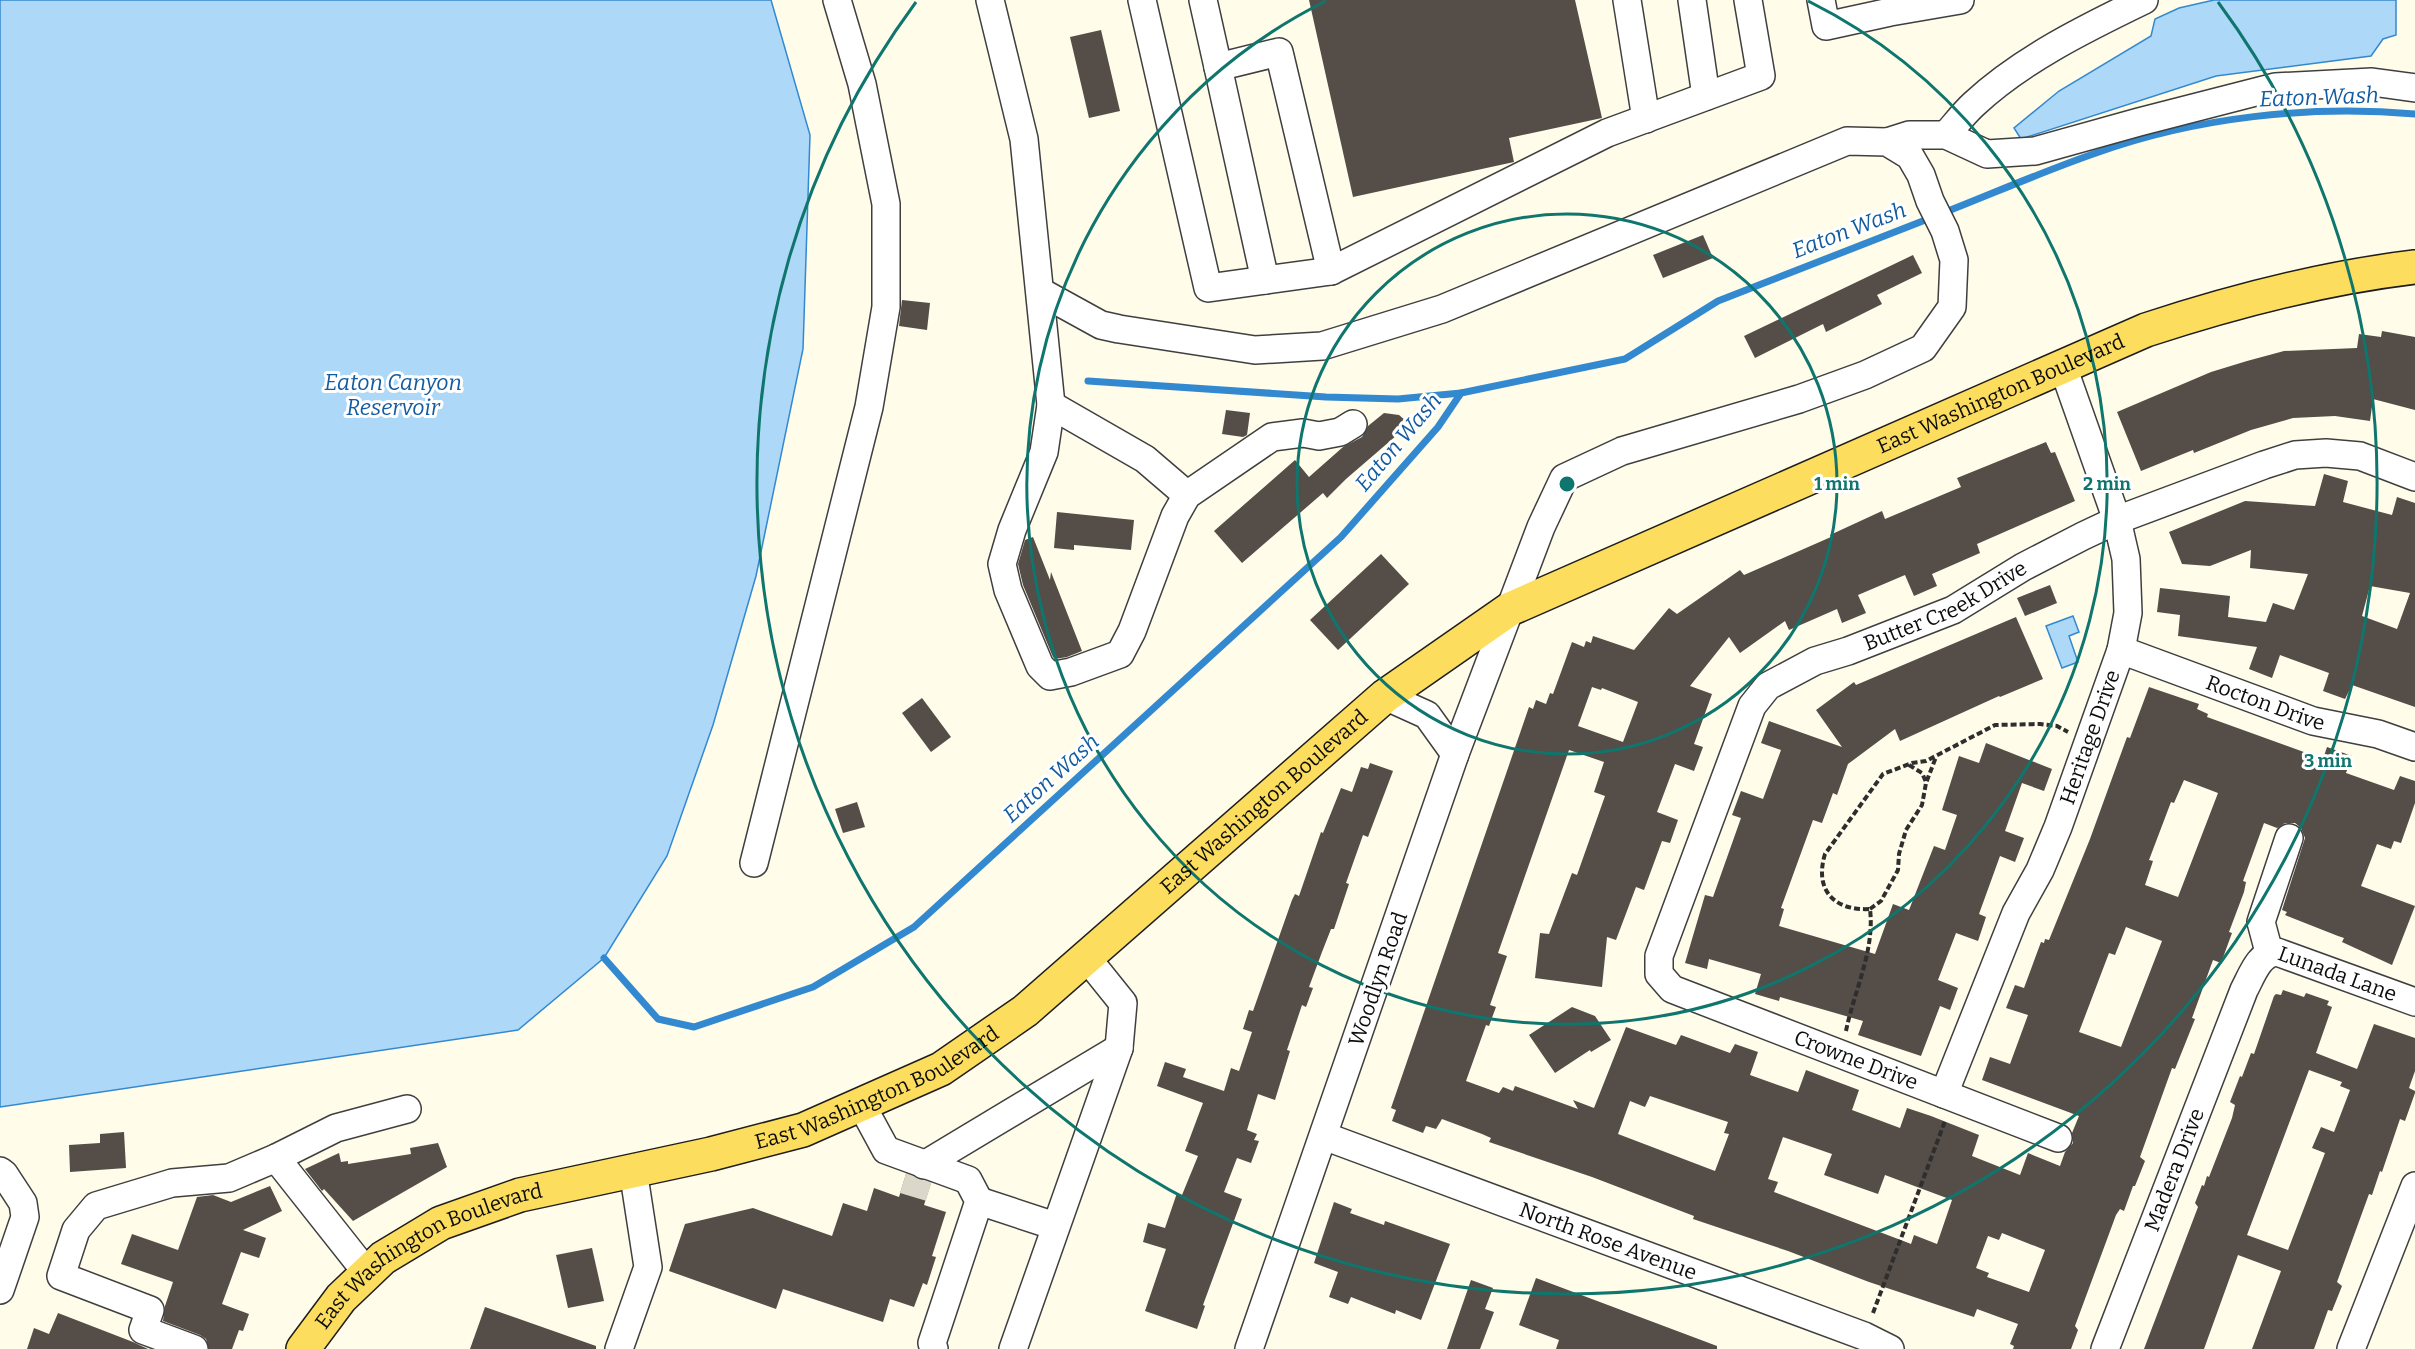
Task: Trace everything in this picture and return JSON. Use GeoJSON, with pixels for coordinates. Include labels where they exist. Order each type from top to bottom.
{"type":"FeatureCollection","features":[{"type":"Feature","properties":{"kind":"main road","name":"East Washington Boulevard"},"geometry":{"type":"LineString","coordinates":[[303,1349],[341,1298],[383,1258],[441,1223],[520,1195],[803,1130],[941,1069],[1024,1011],[1385,696],[1510,609],[2146,330],[2218,307],[2332,279],[2415,267]]}},
{"type":"Feature","properties":{"kind":"street"},"geometry":{"type":"LineString","coordinates":[[754,863],[869,407],[886,307],[886,204],[862,84],[837,0]]}},
{"type":"Feature","properties":{"kind":"street"},"geometry":{"type":"LineString","coordinates":[[990,0],[1024,139],[1051,405],[1044,453],[1012,530],[1002,564],[1008,590],[1040,666],[1050,676],[1071,672],[1120,654],[1132,631],[1175,516],[1187,495],[1272,437],[1303,433],[1318,436],[1340,432],[1353,423]]}},
{"type":"Feature","properties":{"kind":"street"},"geometry":{"type":"LineString","coordinates":[[1142,0],[1208,288],[1331,271],[1607,133],[1761,76],[1748,0]]}},
{"type":"Feature","properties":{"kind":"street"},"geometry":{"type":"LineString","coordinates":[[1203,0],[1265,280]]}},
{"type":"Feature","properties":{"kind":"street"},"geometry":{"type":"LineString","coordinates":[[1628,0],[1646,118]]}},
{"type":"Feature","properties":{"kind":"street"},"geometry":{"type":"LineString","coordinates":[[1692,0],[1706,96]]}},
{"type":"Feature","properties":{"kind":"street"},"geometry":{"type":"LineString","coordinates":[[1821,0],[1826,26],[1889,6],[1960,0]]}},
{"type":"Feature","properties":{"kind":"street"},"geometry":{"type":"LineString","coordinates":[[1946,135],[1975,103],[2033,59],[2097,22],[2144,0]]}},
{"type":"Feature","properties":{"kind":"street"},"geometry":{"type":"LineString","coordinates":[[1218,67],[1279,52],[1331,271]]}},
{"type":"Feature","properties":{"kind":"street"},"geometry":{"type":"LineString","coordinates":[[1041,292],[1101,325],[1119,329],[1255,350],[1322,346],[1442,309],[1847,141],[1887,142],[1909,135],[1946,135],[1987,154],[2035,151],[2275,87],[2372,81],[2415,88]]}},
{"type":"Feature","properties":{"kind":"street","name":"Woodlyn Road"},"geometry":{"type":"LineString","coordinates":[[1249,1349],[1455,754],[1541,527],[1564,478],[1622,451],[1799,399],[1865,375],[1923,348],[1952,307],[1954,260],[1945,231],[1930,201],[1921,175],[1910,156],[1887,142]]}},
{"type":"Feature","properties":{"kind":"street","name":"Heritage Drive"},"geometry":{"type":"LineString","coordinates":[[1950,1096],[2016,913],[2040,870],[2058,827],[2121,650],[2128,614],[2126,559],[2117,520],[2063,367]]}},
{"type":"Feature","properties":{"kind":"street"},"geometry":{"type":"LineString","coordinates":[[1051,405],[1145,459],[1187,495]]}},
{"type":"Feature","properties":{"kind":"street","name":"Butter Creek Drive"},"geometry":{"type":"LineString","coordinates":[[1659,975],[1659,956],[1752,706],[1768,686],[1815,661],[1848,651],[1953,610],[2023,567],[2117,520],[2295,455],[2326,453],[2360,456],[2415,477]]}},
{"type":"Feature","properties":{"kind":"street","name":"Rocton Drive"},"geometry":{"type":"LineString","coordinates":[[2121,650],[2313,721],[2378,734],[2415,747]]}},
{"type":"Feature","properties":{"kind":"street","name":"East Washington Boulevard"},"geometry":{"type":"LineString","coordinates":[[1385,696],[1427,716],[1455,754]]}},
{"type":"Feature","properties":{"kind":"street"},"geometry":{"type":"LineString","coordinates":[[2269,952],[2261,922],[2289,838]]}},
{"type":"Feature","properties":{"kind":"street","name":"Lunada Lane"},"geometry":{"type":"LineString","coordinates":[[2244,990],[2261,958],[2269,952],[2277,952],[2415,1002]]}},
{"type":"Feature","properties":{"kind":"street"},"geometry":{"type":"LineString","coordinates":[[1013,1349],[1119,1048],[1123,1003],[1086,957]]}},
{"type":"Feature","properties":{"kind":"street","name":"Crowne Drive"},"geometry":{"type":"LineString","coordinates":[[1659,975],[1672,989],[2058,1138]]}},
{"type":"Feature","properties":{"kind":"street","name":"Madera Drive"},"geometry":{"type":"LineString","coordinates":[[2105,1349],[2244,990]]}},
{"type":"Feature","properties":{"kind":"street"},"geometry":{"type":"LineString","coordinates":[[919,1178],[1119,1048]]}},
{"type":"Feature","properties":{"kind":"street"},"geometry":{"type":"LineString","coordinates":[[861,1104],[886,1150],[919,1178],[974,1191],[1055,1226]]}},
{"type":"Feature","properties":{"kind":"street"},"geometry":{"type":"LineString","coordinates":[[194,1349],[143,1330],[150,1310],[61,1276],[76,1230],[96,1206],[172,1183],[229,1178],[336,1128],[406,1109]]}},
{"type":"Feature","properties":{"kind":"street","name":"North Rose Avenue"},"geometry":{"type":"LineString","coordinates":[[1324,1136],[1864,1336],[1890,1349]]}},
{"type":"Feature","properties":{"kind":"street"},"geometry":{"type":"LineString","coordinates":[[276,1158],[368,1273]]}},
{"type":"Feature","properties":{"kind":"street"},"geometry":{"type":"LineString","coordinates":[[619,1349],[648,1267],[633,1170]]}},
{"type":"Feature","properties":{"kind":"street"},"geometry":{"type":"LineString","coordinates":[[0,1171],[23,1203],[25,1217],[0,1290]]}},
{"type":"Feature","properties":{"kind":"street"},"geometry":{"type":"LineString","coordinates":[[2350,1349],[2415,1186]]}},
{"type":"Feature","properties":{"kind":"street"},"geometry":{"type":"LineString","coordinates":[[934,1349],[932,1342],[974,1191]]}},
{"type":"Feature","properties":{"kind":"path"},"geometry":{"type":"LineString","coordinates":[[1936,757],[1926,783],[1922,805],[1906,830],[1898,870],[1881,901],[1870,909],[1846,908],[1835,902],[1822,879],[1821,867],[1825,854],[1883,774],[1908,764],[1936,757],[1995,725],[2057,726],[2089,741]]}},
{"type":"Feature","properties":{"kind":"path"},"geometry":{"type":"LineString","coordinates":[[1908,764],[1922,773],[1926,783]]}},
{"type":"Feature","properties":{"kind":"path"},"geometry":{"type":"LineString","coordinates":[[1836,1054],[1846,1032],[1868,951],[1872,924],[1870,909]]}},
{"type":"Feature","properties":{"kind":"path"},"geometry":{"type":"LineString","coordinates":[[1864,1336],[1950,1096]]}},
{"type":"Feature","properties":{"kind":"water","name":"Eaton Canyon Reservoir"},"geometry":{"type":"Polygon","coordinates":[[[0,0],[771,0],[810,135],[803,349],[756,576],[713,725],[667,856],[604,958],[518,1030],[0,1107],[0,0]]]}},
{"type":"Feature","properties":{"kind":"water"},"geometry":{"type":"Polygon","coordinates":[[[2214,0],[2396,0],[2396,35],[2383,39],[2371,56],[2216,76],[2021,139],[2014,128],[2059,91],[2151,36],[2155,19],[2179,8],[2214,0]]]}},
{"type":"Feature","properties":{"kind":"water"},"geometry":{"type":"Polygon","coordinates":[[[2073,616],[2079,632],[2069,636],[2078,662],[2062,668],[2046,626],[2073,616]]]}},
{"type":"Feature","properties":{"kind":"building"},"geometry":{"type":"Polygon","coordinates":[[[1309,0],[1575,0],[1602,118],[1509,138],[1514,162],[1353,197],[1309,0]]]}},
{"type":"Feature","properties":{"kind":"building"},"geometry":{"type":"Polygon","coordinates":[[[1101,30],[1120,111],[1089,118],[1070,37],[1101,30]]]}},
{"type":"Feature","properties":{"kind":"building"},"geometry":{"type":"Polygon","coordinates":[[[1703,235],[1713,258],[1663,278],[1653,255],[1703,235]]]}},
{"type":"Feature","properties":{"kind":"building"},"geometry":{"type":"Polygon","coordinates":[[[1913,255],[1922,273],[1877,295],[1882,304],[1826,332],[1823,324],[1755,358],[1744,336],[1913,255]]]}},
{"type":"Feature","properties":{"kind":"building"},"geometry":{"type":"Polygon","coordinates":[[[902,300],[930,303],[927,330],[899,326],[902,300]]]}},
{"type":"Feature","properties":{"kind":"building"},"geometry":{"type":"Polygon","coordinates":[[[2382,331],[2415,337],[2415,410],[2373,399],[2370,421],[2335,416],[2293,418],[2251,430],[2194,453],[2193,450],[2141,471],[2117,412],[2211,372],[2284,351],[2357,348],[2359,334],[2381,337],[2382,331]]]}},
{"type":"Feature","properties":{"kind":"building"},"geometry":{"type":"Polygon","coordinates":[[[1226,410],[1250,413],[1247,435],[1243,437],[1222,434],[1226,410]]]}},
{"type":"Feature","properties":{"kind":"building"},"geometry":{"type":"Polygon","coordinates":[[[1384,413],[1399,415],[1406,421],[1404,429],[1327,498],[1323,493],[1242,563],[1214,531],[1295,460],[1309,477],[1343,447],[1362,437],[1368,426],[1384,413]]]}},
{"type":"Feature","properties":{"kind":"building"},"geometry":{"type":"Polygon","coordinates":[[[2046,442],[2051,453],[2055,452],[2075,501],[1977,544],[1980,553],[1932,574],[1937,586],[1914,596],[1905,575],[1858,595],[1866,613],[1842,623],[1837,609],[1789,630],[1785,621],[1740,653],[1729,637],[1690,686],[1712,694],[1694,744],[1703,747],[1694,771],[1675,764],[1657,812],[1678,820],[1670,843],[1662,841],[1644,890],[1636,887],[1616,940],[1607,937],[1602,987],[1535,978],[1540,933],[1549,934],[1572,873],[1577,875],[1605,796],[1594,792],[1604,762],[1569,750],[1498,953],[1507,956],[1490,1005],[1496,1007],[1489,1026],[1486,1025],[1466,1081],[1499,1093],[1503,1087],[1513,1091],[1515,1086],[1578,1109],[1573,1100],[1594,1108],[1626,1027],[1676,1045],[1681,1035],[1730,1053],[1735,1044],[1758,1052],[1750,1075],[1798,1092],[1806,1070],[1859,1090],[1852,1110],[1900,1128],[1907,1108],[1931,1116],[1979,1135],[1972,1156],[2020,1175],[2028,1153],[2060,1166],[2065,1152],[2073,1143],[2072,1133],[2079,1116],[1982,1080],[1990,1057],[2010,1064],[2028,1015],[2006,1008],[2015,985],[2024,988],[2041,942],[2044,943],[2045,939],[2049,940],[2090,839],[2127,737],[2130,738],[2149,687],[2199,704],[2197,709],[2208,714],[2207,717],[2323,759],[2327,747],[2352,756],[2346,773],[2394,790],[2400,776],[2415,781],[2415,803],[2401,843],[2394,841],[2391,849],[2377,844],[2361,886],[2415,906],[2392,965],[2342,942],[2344,938],[2285,915],[2287,912],[2282,910],[2305,838],[2301,828],[2295,823],[2285,823],[2277,828],[2264,823],[2243,881],[2246,882],[2244,892],[2229,932],[2232,933],[2221,963],[2213,960],[2192,1018],[2195,1019],[2175,1069],[2172,1068],[2140,1157],[2145,1161],[2124,1211],[2120,1209],[2116,1215],[2075,1326],[2078,1330],[2071,1349],[2013,1349],[2014,1346],[2010,1344],[2018,1324],[1977,1309],[1974,1317],[1869,1282],[1788,1251],[1693,1219],[1694,1216],[1592,1177],[1489,1142],[1491,1138],[1442,1119],[1436,1129],[1426,1126],[1423,1133],[1392,1121],[1396,1110],[1391,1108],[1529,707],[1533,709],[1536,700],[1546,704],[1550,693],[1553,694],[1572,642],[1584,647],[1586,641],[1591,643],[1593,636],[1634,650],[1669,608],[1677,614],[1740,570],[1744,575],[1831,537],[1830,535],[1882,511],[1885,519],[1961,487],[1957,478],[2046,442]],[[1592,687],[1578,726],[1623,742],[1638,702],[1602,688],[1601,690],[1592,687]],[[2184,780],[2174,803],[2171,802],[2149,860],[2153,861],[2145,885],[2178,897],[2218,793],[2184,780]],[[2126,927],[2115,955],[2109,953],[2079,1032],[2121,1047],[2162,941],[2126,927]],[[1650,1096],[1645,1107],[1630,1101],[1618,1134],[1715,1171],[1729,1134],[1724,1133],[1728,1122],[1650,1096]],[[1783,1137],[1768,1179],[1778,1182],[1774,1192],[1911,1244],[1914,1235],[1937,1244],[1952,1200],[1885,1175],[1878,1194],[1824,1175],[1832,1154],[1783,1137]],[[2002,1233],[1999,1240],[1988,1236],[1976,1268],[1989,1273],[1987,1277],[2029,1292],[2045,1250],[2002,1233]]]}},
{"type":"Feature","properties":{"kind":"building"},"geometry":{"type":"Polygon","coordinates":[[[2324,474],[2348,481],[2343,502],[2392,515],[2397,497],[2415,503],[2415,707],[2352,685],[2345,699],[2323,691],[2329,673],[2280,655],[2272,678],[2249,669],[2257,647],[2178,636],[2180,615],[2157,612],[2160,588],[2230,596],[2228,617],[2266,622],[2273,603],[2294,610],[2308,574],[2250,568],[2251,550],[2210,566],[2182,564],[2169,532],[2245,501],[2315,506],[2324,474]],[[2370,586],[2362,616],[2397,629],[2410,593],[2370,586]]]}},
{"type":"Feature","properties":{"kind":"building"},"geometry":{"type":"Polygon","coordinates":[[[1057,512],[1134,520],[1131,550],[1074,545],[1074,550],[1054,548],[1057,512]]]}},
{"type":"Feature","properties":{"kind":"building"},"geometry":{"type":"Polygon","coordinates":[[[1033,537],[1050,580],[1051,572],[1082,651],[1067,657],[1055,659],[1053,657],[1023,585],[1018,564],[1025,540],[1033,537]]]}},
{"type":"Feature","properties":{"kind":"building"},"geometry":{"type":"Polygon","coordinates":[[[1381,554],[1409,584],[1338,650],[1310,620],[1381,554]]]}},
{"type":"Feature","properties":{"kind":"building"},"geometry":{"type":"Polygon","coordinates":[[[2050,585],[2057,603],[2025,616],[2017,598],[2050,585]]]}},
{"type":"Feature","properties":{"kind":"building"},"geometry":{"type":"Polygon","coordinates":[[[2016,617],[2043,679],[1999,696],[1900,741],[1895,729],[1848,764],[1837,795],[1833,793],[1822,823],[1813,820],[1781,908],[1784,909],[1779,926],[1875,954],[1893,904],[1909,910],[1934,846],[1945,850],[1957,815],[1942,810],[1959,756],[1979,763],[1986,743],[2052,769],[2044,791],[2022,783],[2005,831],[2024,838],[2015,862],[2000,856],[1979,914],[1986,917],[1978,941],[1956,933],[1938,980],[1958,988],[1950,1010],[1940,1006],[1921,1056],[1858,1035],[1863,1021],[1780,997],[1779,1001],[1755,994],[1761,974],[1709,959],[1707,969],[1685,963],[1705,895],[1713,897],[1741,818],[1732,815],[1741,791],[1763,799],[1781,750],[1761,743],[1769,721],[1842,747],[1816,710],[1854,682],[1856,685],[2016,617]]]}},
{"type":"Feature","properties":{"kind":"building"},"geometry":{"type":"Polygon","coordinates":[[[922,698],[951,737],[931,752],[902,713],[922,698]]]}},
{"type":"Feature","properties":{"kind":"building"},"geometry":{"type":"Polygon","coordinates":[[[1370,763],[1393,771],[1368,837],[1363,835],[1346,883],[1349,884],[1334,929],[1331,929],[1309,987],[1313,988],[1306,1007],[1302,1005],[1287,1050],[1290,1051],[1275,1100],[1258,1094],[1247,1130],[1257,1134],[1254,1140],[1259,1141],[1251,1163],[1237,1158],[1224,1192],[1242,1199],[1203,1305],[1205,1306],[1197,1329],[1145,1311],[1166,1249],[1143,1242],[1148,1223],[1165,1228],[1177,1193],[1182,1195],[1198,1156],[1185,1151],[1203,1103],[1157,1086],[1165,1062],[1186,1069],[1183,1077],[1224,1091],[1231,1068],[1239,1071],[1252,1032],[1243,1029],[1249,1010],[1253,1011],[1292,900],[1295,894],[1299,896],[1321,832],[1323,833],[1341,788],[1352,792],[1361,767],[1368,769],[1370,763]]]}},
{"type":"Feature","properties":{"kind":"building"},"geometry":{"type":"Polygon","coordinates":[[[857,802],[865,827],[843,833],[835,809],[857,802]]]}},
{"type":"Feature","properties":{"kind":"building"},"geometry":{"type":"Polygon","coordinates":[[[2283,990],[2304,997],[2306,993],[2329,1001],[2327,1005],[2332,1007],[2316,1053],[2357,1069],[2374,1024],[2415,1038],[2415,1071],[2409,1088],[2415,1093],[2405,1121],[2400,1119],[2372,1195],[2369,1194],[2337,1282],[2342,1286],[2332,1311],[2328,1310],[2314,1349],[2252,1349],[2281,1271],[2238,1255],[2204,1349],[2144,1349],[2198,1207],[2195,1203],[2202,1185],[2204,1186],[2207,1176],[2209,1177],[2232,1118],[2235,1105],[2230,1102],[2240,1076],[2242,1077],[2251,1053],[2254,1054],[2274,996],[2281,995],[2283,990]],[[2309,1070],[2247,1235],[2288,1250],[2325,1153],[2312,1148],[2321,1127],[2334,1132],[2350,1090],[2340,1086],[2342,1082],[2309,1070]]]}},
{"type":"Feature","properties":{"kind":"building"},"geometry":{"type":"Polygon","coordinates":[[[1572,1007],[1595,1016],[1611,1040],[1591,1052],[1590,1050],[1555,1073],[1529,1035],[1572,1007]]]}},
{"type":"Feature","properties":{"kind":"building"},"geometry":{"type":"Polygon","coordinates":[[[124,1132],[126,1168],[70,1172],[69,1145],[100,1143],[100,1134],[124,1132]]]}},
{"type":"Feature","properties":{"kind":"building"},"geometry":{"type":"Polygon","coordinates":[[[438,1143],[447,1167],[353,1221],[324,1189],[322,1191],[305,1169],[339,1153],[341,1162],[348,1161],[348,1164],[411,1154],[410,1148],[438,1143]]]}},
{"type":"Feature","properties":{"kind":"building"},"geometry":{"type":"Polygon","coordinates":[[[906,1174],[931,1183],[924,1205],[946,1212],[932,1256],[936,1257],[927,1285],[923,1283],[914,1307],[890,1299],[883,1322],[783,1289],[776,1309],[669,1271],[685,1224],[753,1208],[832,1236],[843,1203],[867,1211],[874,1188],[899,1197],[906,1174]]]}},
{"type":"Feature","properties":{"kind":"building"},"geometry":{"type":"Polygon","coordinates":[[[270,1186],[282,1211],[243,1230],[266,1238],[259,1258],[241,1252],[222,1304],[249,1314],[243,1331],[239,1330],[232,1349],[209,1349],[206,1339],[200,1335],[163,1321],[173,1282],[121,1264],[132,1234],[178,1250],[197,1197],[213,1195],[231,1202],[270,1186]]]}},
{"type":"Feature","properties":{"kind":"building"},"geometry":{"type":"Polygon","coordinates":[[[1334,1202],[1352,1209],[1350,1213],[1384,1225],[1385,1221],[1450,1244],[1421,1320],[1396,1310],[1395,1314],[1351,1297],[1348,1304],[1329,1297],[1338,1272],[1314,1263],[1334,1202]]]}},
{"type":"Feature","properties":{"kind":"building"},"geometry":{"type":"Polygon","coordinates":[[[592,1248],[604,1301],[568,1308],[556,1255],[592,1248]]]}},
{"type":"Feature","properties":{"kind":"building"},"geometry":{"type":"Polygon","coordinates":[[[1536,1278],[1717,1346],[1717,1349],[1556,1349],[1559,1340],[1519,1325],[1536,1278]]]}},
{"type":"Feature","properties":{"kind":"building"},"geometry":{"type":"Polygon","coordinates":[[[1471,1280],[1493,1288],[1485,1309],[1494,1312],[1480,1349],[1447,1349],[1471,1280]]]}},
{"type":"Feature","properties":{"kind":"building"},"geometry":{"type":"Polygon","coordinates":[[[485,1307],[596,1346],[596,1349],[470,1349],[485,1307]]]}},
{"type":"Feature","properties":{"kind":"building"},"geometry":{"type":"Polygon","coordinates":[[[58,1313],[148,1349],[27,1349],[34,1328],[49,1334],[58,1313]]]}},
{"type":"Feature","properties":{"kind":"waterway","name":"Eaton Wash"},"geometry":{"type":"LineString","coordinates":[[1943,213],[2077,160],[2174,130],[2213,122],[2294,113],[2335,111],[2415,114]]}},
{"type":"Feature","properties":{"kind":"waterway","name":"Eaton Wash"},"geometry":{"type":"LineString","coordinates":[[604,958],[658,1019],[694,1027],[813,987],[914,927],[1341,537],[1438,427],[1461,393],[1625,359],[1718,301],[1933,217]]}},
{"type":"Feature","properties":{"kind":"waterway"},"geometry":{"type":"LineString","coordinates":[[1088,381],[1326,397],[1398,399],[1461,393]]}},
{"type":"Feature","properties":{"kind":"tunnel"},"geometry":{"type":"LineString","coordinates":[[904,1180],[930,1188]]}}]}
